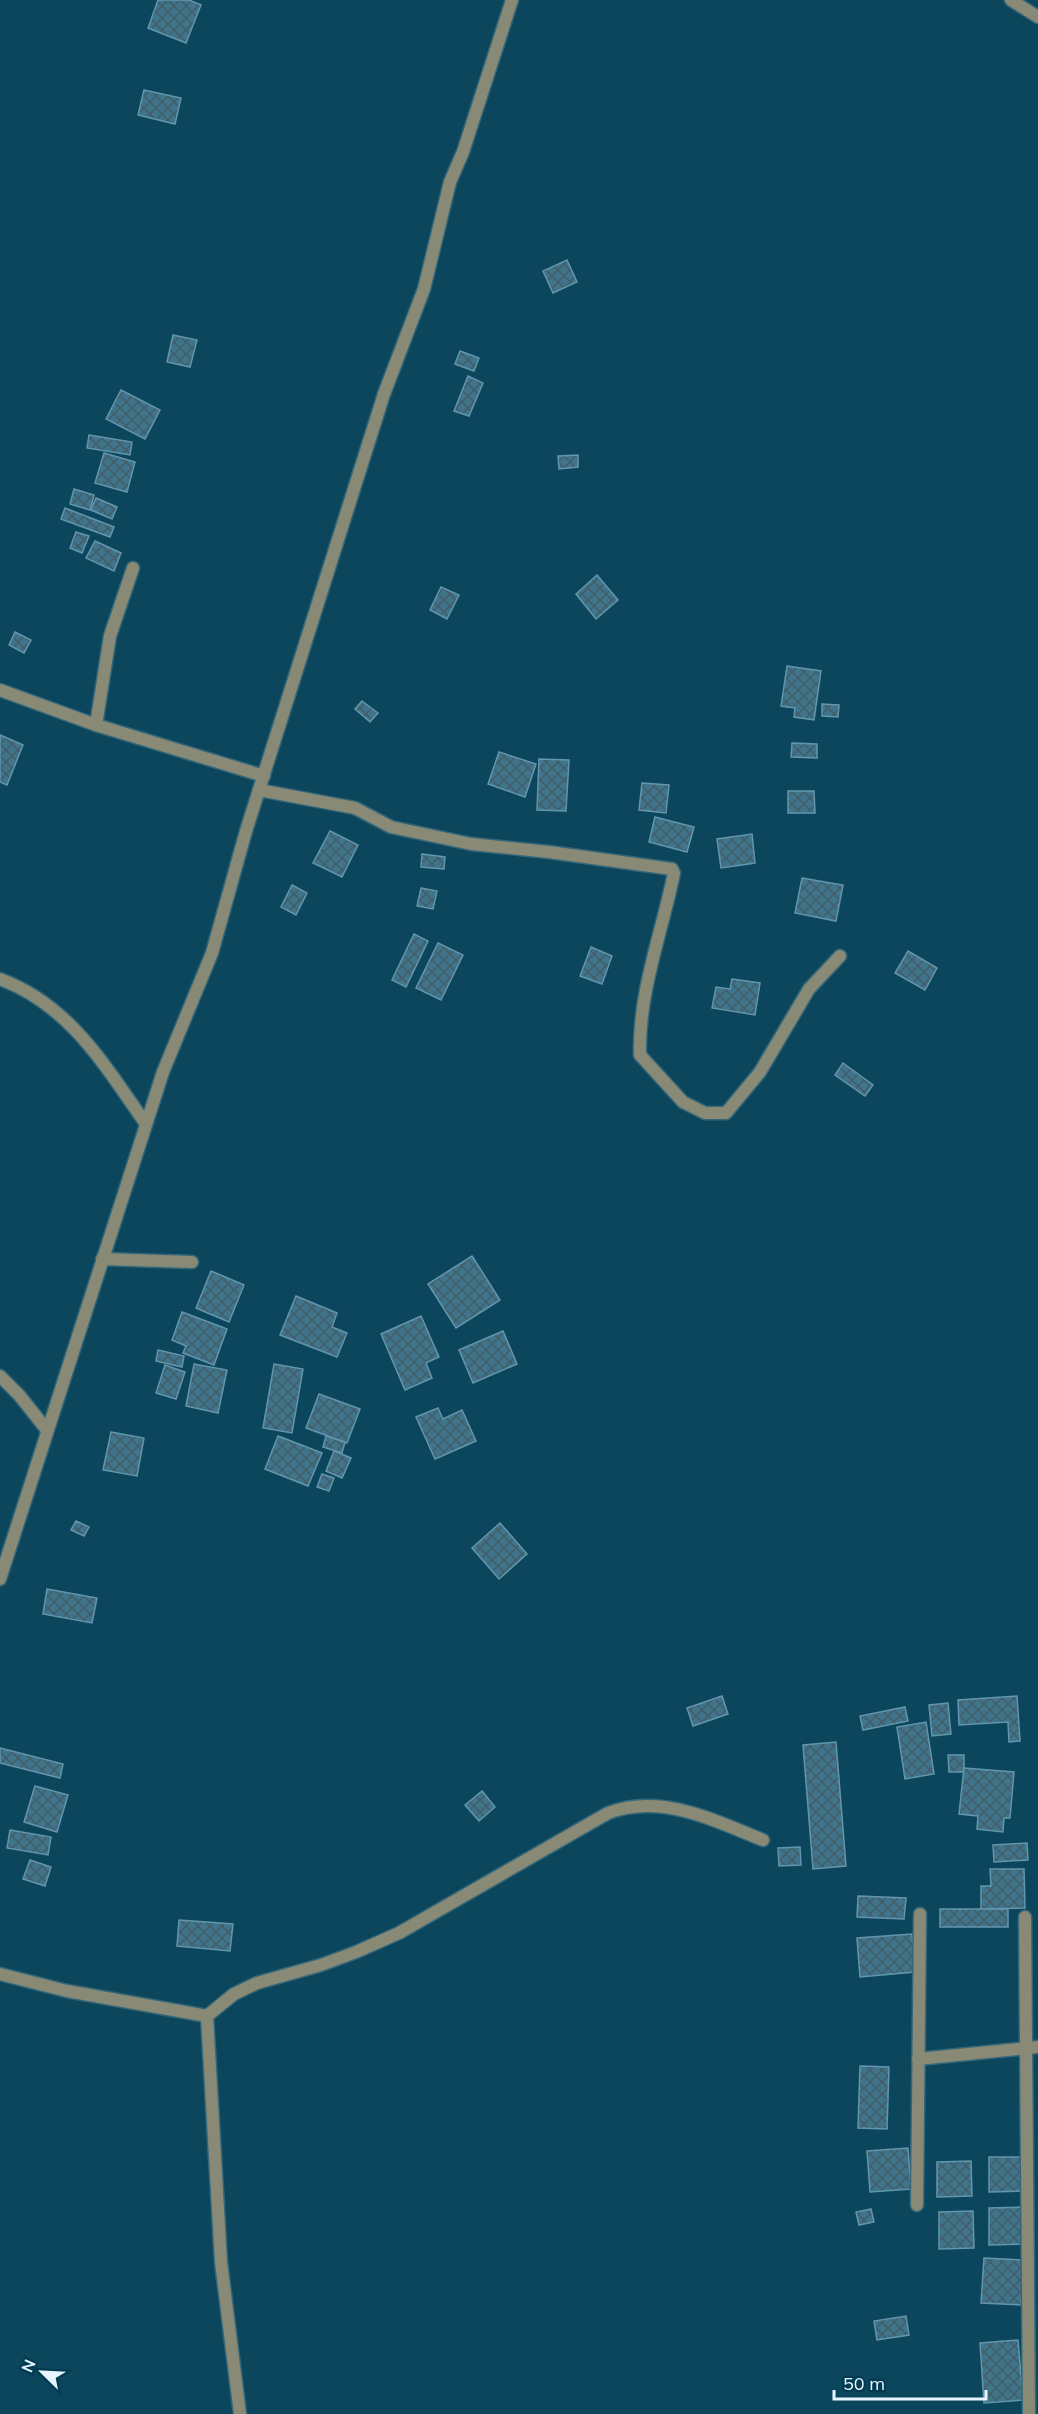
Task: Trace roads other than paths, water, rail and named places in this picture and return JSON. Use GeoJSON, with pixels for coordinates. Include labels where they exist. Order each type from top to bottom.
{"type":"FeatureCollection","features":[{"type":"Feature","properties":{"kind":"street"},"geometry":{"type":"LineString","coordinates":[[0,1579],[163,1072],[212,953],[259,790],[384,394],[424,289],[450,182],[463,152],[512,0]]}},
{"type":"Feature","properties":{"kind":"street"},"geometry":{"type":"LineString","coordinates":[[1011,0],[1038,17]]}},
{"type":"Feature","properties":{"kind":"street"},"geometry":{"type":"LineString","coordinates":[[96,725],[110,636],[133,568]]}},
{"type":"Feature","properties":{"kind":"street"},"geometry":{"type":"LineString","coordinates":[[0,690],[96,725],[264,776]]}},
{"type":"Feature","properties":{"kind":"street"},"geometry":{"type":"LineString","coordinates":[[259,790],[355,808],[390,827],[471,844],[672,869],[674,873],[639,1033],[640,1055],[684,1102],[705,1113],[726,1113],[760,1072],[809,989],[840,956]]}},
{"type":"Feature","properties":{"kind":"street"},"geometry":{"type":"LineString","coordinates":[[0,979],[44,1000],[74,1027],[146,1124]]}},
{"type":"Feature","properties":{"kind":"street"},"geometry":{"type":"LineString","coordinates":[[102,1259],[192,1262]]}},
{"type":"Feature","properties":{"kind":"street"},"geometry":{"type":"LineString","coordinates":[[0,1376],[19,1395],[47,1430]]}},
{"type":"Feature","properties":{"kind":"street"},"geometry":{"type":"LineString","coordinates":[[0,1974],[67,1991],[207,2016],[234,1995],[257,1983],[330,1962],[399,1933],[608,1813],[624,1807],[652,1805],[694,1812],[763,1840]]}},
{"type":"Feature","properties":{"kind":"street"},"geometry":{"type":"LineString","coordinates":[[916,2205],[920,1914]]}},
{"type":"Feature","properties":{"kind":"street"},"geometry":{"type":"LineString","coordinates":[[1025,1917],[1032,2048],[1029,2414]]}},
{"type":"Feature","properties":{"kind":"street"},"geometry":{"type":"LineString","coordinates":[[207,2016],[221,2262],[240,2414]]}},
{"type":"Feature","properties":{"kind":"street"},"geometry":{"type":"LineString","coordinates":[[918,2059],[1032,2048]]}}]}
